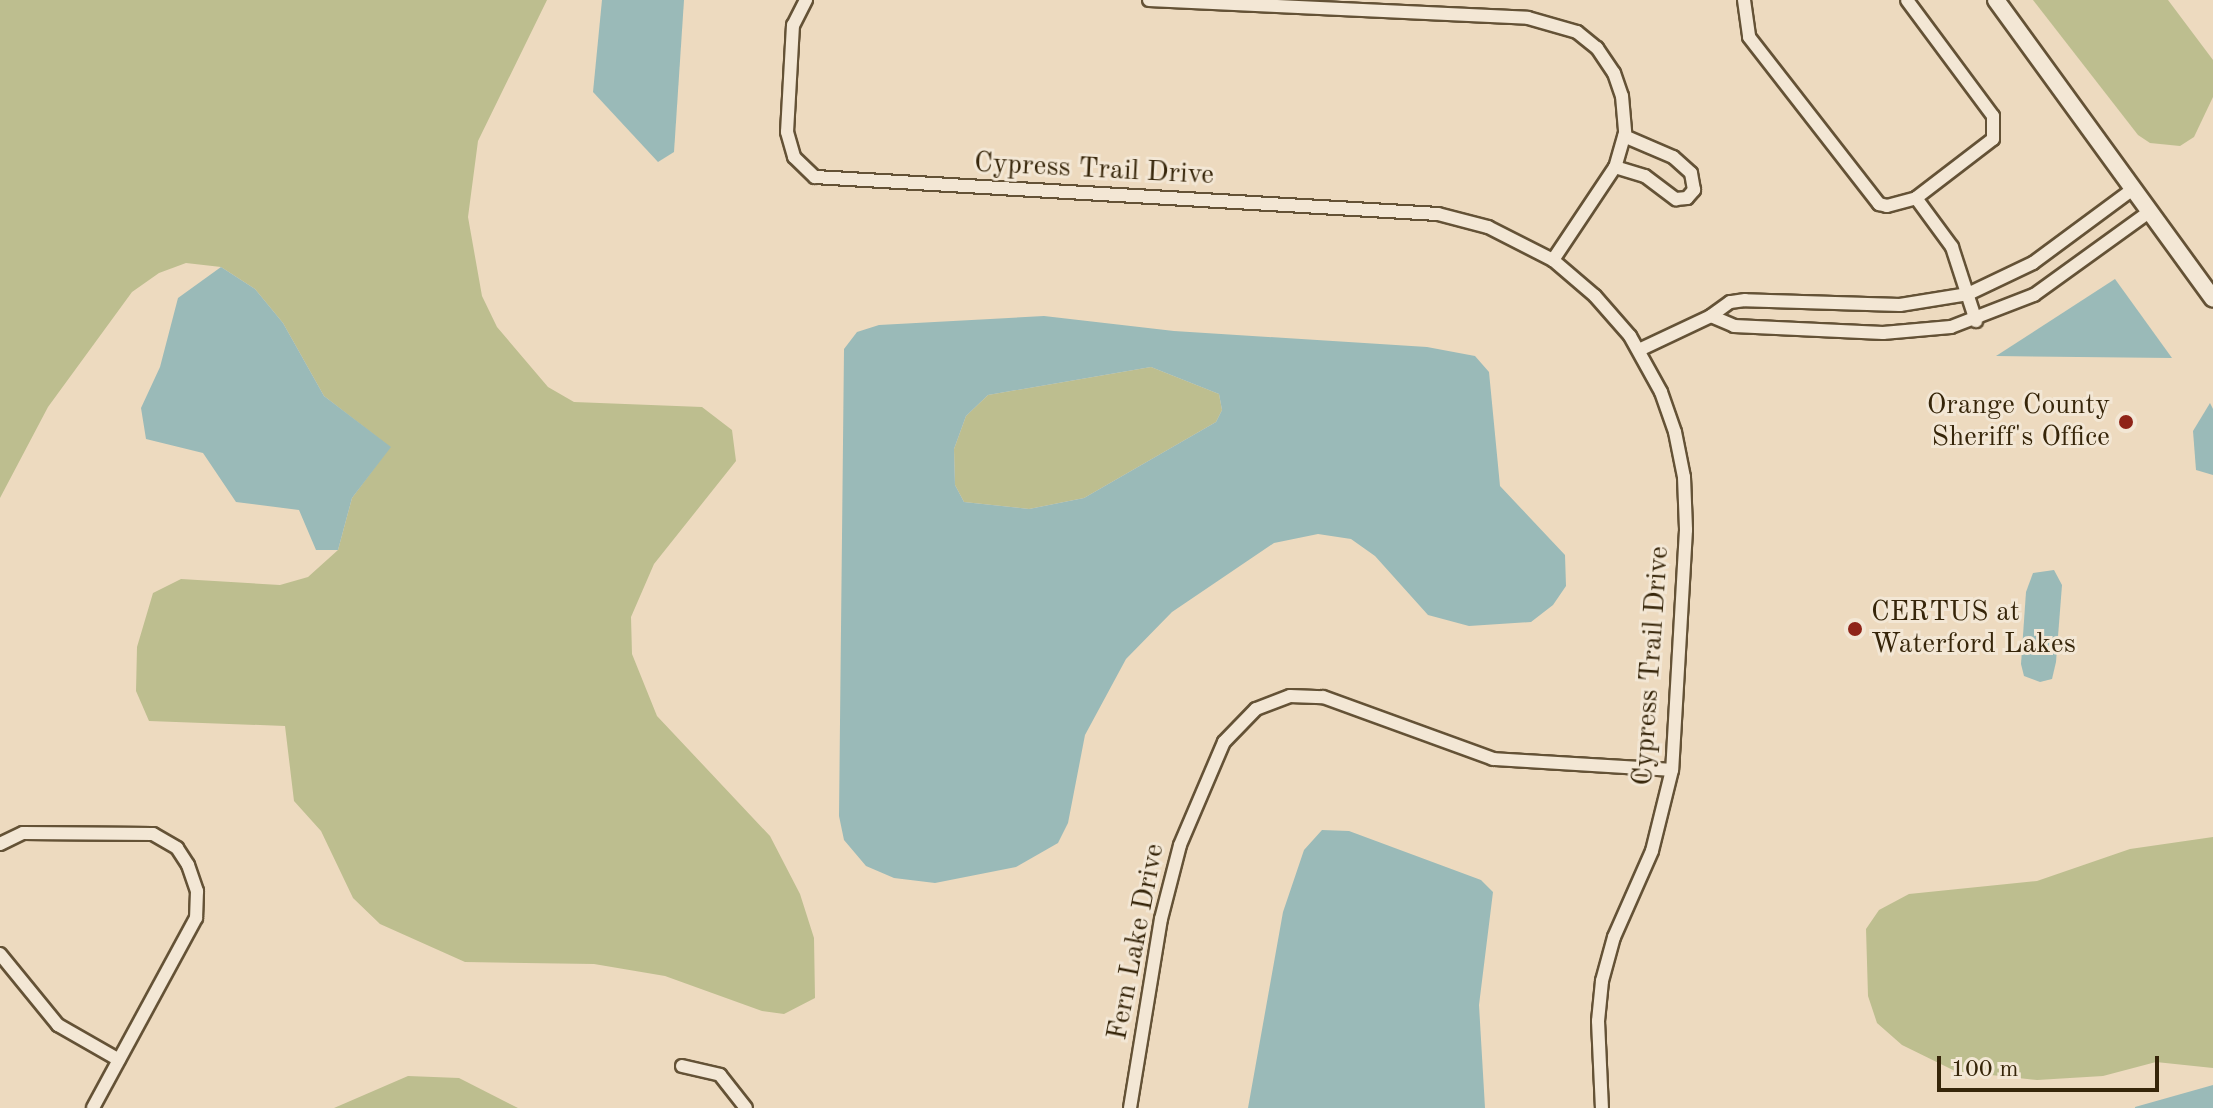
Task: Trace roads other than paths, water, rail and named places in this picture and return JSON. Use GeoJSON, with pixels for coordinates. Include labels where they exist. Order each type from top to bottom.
{"type":"FeatureCollection","features":[{"type":"Feature","properties":{"kind":"street","name":"Cypress Trail Drive"},"geometry":{"type":"LineString","coordinates":[[806,0],[793,25],[787,132],[794,157],[820,178],[1420,211],[1488,227],[1553,260],[1595,296],[1639,350],[1668,408],[1685,487],[1672,770],[1655,845],[1604,973],[1598,1021],[1602,1108]]}},
{"type":"Feature","properties":{"kind":"street"},"geometry":{"type":"LineString","coordinates":[[1149,0],[1528,18],[1560,24],[1584,37],[1609,65],[1622,96],[1624,136],[1615,167],[1553,260]]}},
{"type":"Feature","properties":{"kind":"street"},"geometry":{"type":"LineString","coordinates":[[1744,0],[1749,37],[1879,204],[1904,205],[1993,139],[1994,125],[1907,0]]}},
{"type":"Feature","properties":{"kind":"street"},"geometry":{"type":"LineString","coordinates":[[1996,0],[2213,299]]}},
{"type":"Feature","properties":{"kind":"street"},"geometry":{"type":"LineString","coordinates":[[1615,167],[1645,176],[1676,199],[1687,198],[1694,190],[1691,173],[1673,157],[1624,136]]}},
{"type":"Feature","properties":{"kind":"street"},"geometry":{"type":"LineString","coordinates":[[1639,350],[1711,316],[1733,301],[1908,305],[1968,294],[2027,267],[2133,189]]}},
{"type":"Feature","properties":{"kind":"street"},"geometry":{"type":"LineString","coordinates":[[1916,198],[1952,247],[1976,321]]}},
{"type":"Feature","properties":{"kind":"street"},"geometry":{"type":"LineString","coordinates":[[1711,316],[1731,325],[1902,333],[1976,321],[2045,288],[2149,212]]}},
{"type":"Feature","properties":{"kind":"street"},"geometry":{"type":"LineString","coordinates":[[1807,329],[1809,302]]}},
{"type":"Feature","properties":{"kind":"street","name":"Fern Lake Drive"},"geometry":{"type":"LineString","coordinates":[[1130,1108],[1163,908],[1180,845],[1224,742],[1256,709],[1290,696],[1323,697],[1501,761],[1672,770]]}},
{"type":"Feature","properties":{"kind":"street"},"geometry":{"type":"LineString","coordinates":[[0,844],[23,833],[153,834],[177,848],[188,865],[197,891],[196,918],[93,1108]]}},
{"type":"Feature","properties":{"kind":"street"},"geometry":{"type":"LineString","coordinates":[[0,954],[58,1025],[119,1060]]}},
{"type":"Feature","properties":{"kind":"street"},"geometry":{"type":"LineString","coordinates":[[682,1066],[720,1075],[746,1108]]}},
{"type":"Feature","properties":{"kind":"water"},"geometry":{"type":"Polygon","coordinates":[[[602,0],[684,0],[674,152],[658,162],[593,92],[602,0]]]}},
{"type":"Feature","properties":{"kind":"water"},"geometry":{"type":"Polygon","coordinates":[[[221,267],[255,289],[283,323],[324,396],[391,447],[352,498],[338,550],[316,550],[299,510],[236,502],[203,453],[146,439],[141,408],[160,367],[178,298],[221,267]]]}},
{"type":"Feature","properties":{"kind":"water"},"geometry":{"type":"Polygon","coordinates":[[[2115,279],[2172,358],[1996,356],[2115,279]]]}},
{"type":"Feature","properties":{"kind":"water"},"geometry":{"type":"Polygon","coordinates":[[[1044,316],[1174,331],[1427,347],[1475,356],[1489,372],[1500,486],[1565,555],[1566,586],[1553,605],[1531,622],[1469,626],[1428,615],[1375,556],[1351,539],[1318,534],[1274,543],[1172,612],[1126,659],[1085,735],[1068,823],[1058,843],[1016,867],[935,883],[894,878],[866,866],[844,840],[839,816],[844,349],[857,332],[879,325],[1044,316]],[[1151,367],[988,395],[966,416],[954,449],[955,485],[964,502],[1029,509],[1084,498],[1216,422],[1222,410],[1219,394],[1151,367]]]}},
{"type":"Feature","properties":{"kind":"water"},"geometry":{"type":"Polygon","coordinates":[[[2210,403],[2213,409],[2213,475],[2196,470],[2193,431],[2210,403]]]}},
{"type":"Feature","properties":{"kind":"water"},"geometry":{"type":"Polygon","coordinates":[[[2054,570],[2062,585],[2056,662],[2052,679],[2040,682],[2024,676],[2021,664],[2026,592],[2033,573],[2054,570]]]}},
{"type":"Feature","properties":{"kind":"water"},"geometry":{"type":"Polygon","coordinates":[[[1322,830],[1349,831],[1481,880],[1493,892],[1479,1005],[1485,1108],[1248,1108],[1283,912],[1304,850],[1322,830]]]}},
{"type":"Feature","properties":{"kind":"water"},"geometry":{"type":"Polygon","coordinates":[[[2213,1085],[2213,1108],[2135,1108],[2135,1107],[2213,1085]]]}},
{"type":"Feature","properties":{"kind":"place","name":"Orange County Sheriff's Office"},"geometry":{"type":"Point","coordinates":[2126,422]}},
{"type":"Feature","properties":{"kind":"place","name":"CERTUS at Waterford Lakes"},"geometry":{"type":"Point","coordinates":[1855,629]}}]}
